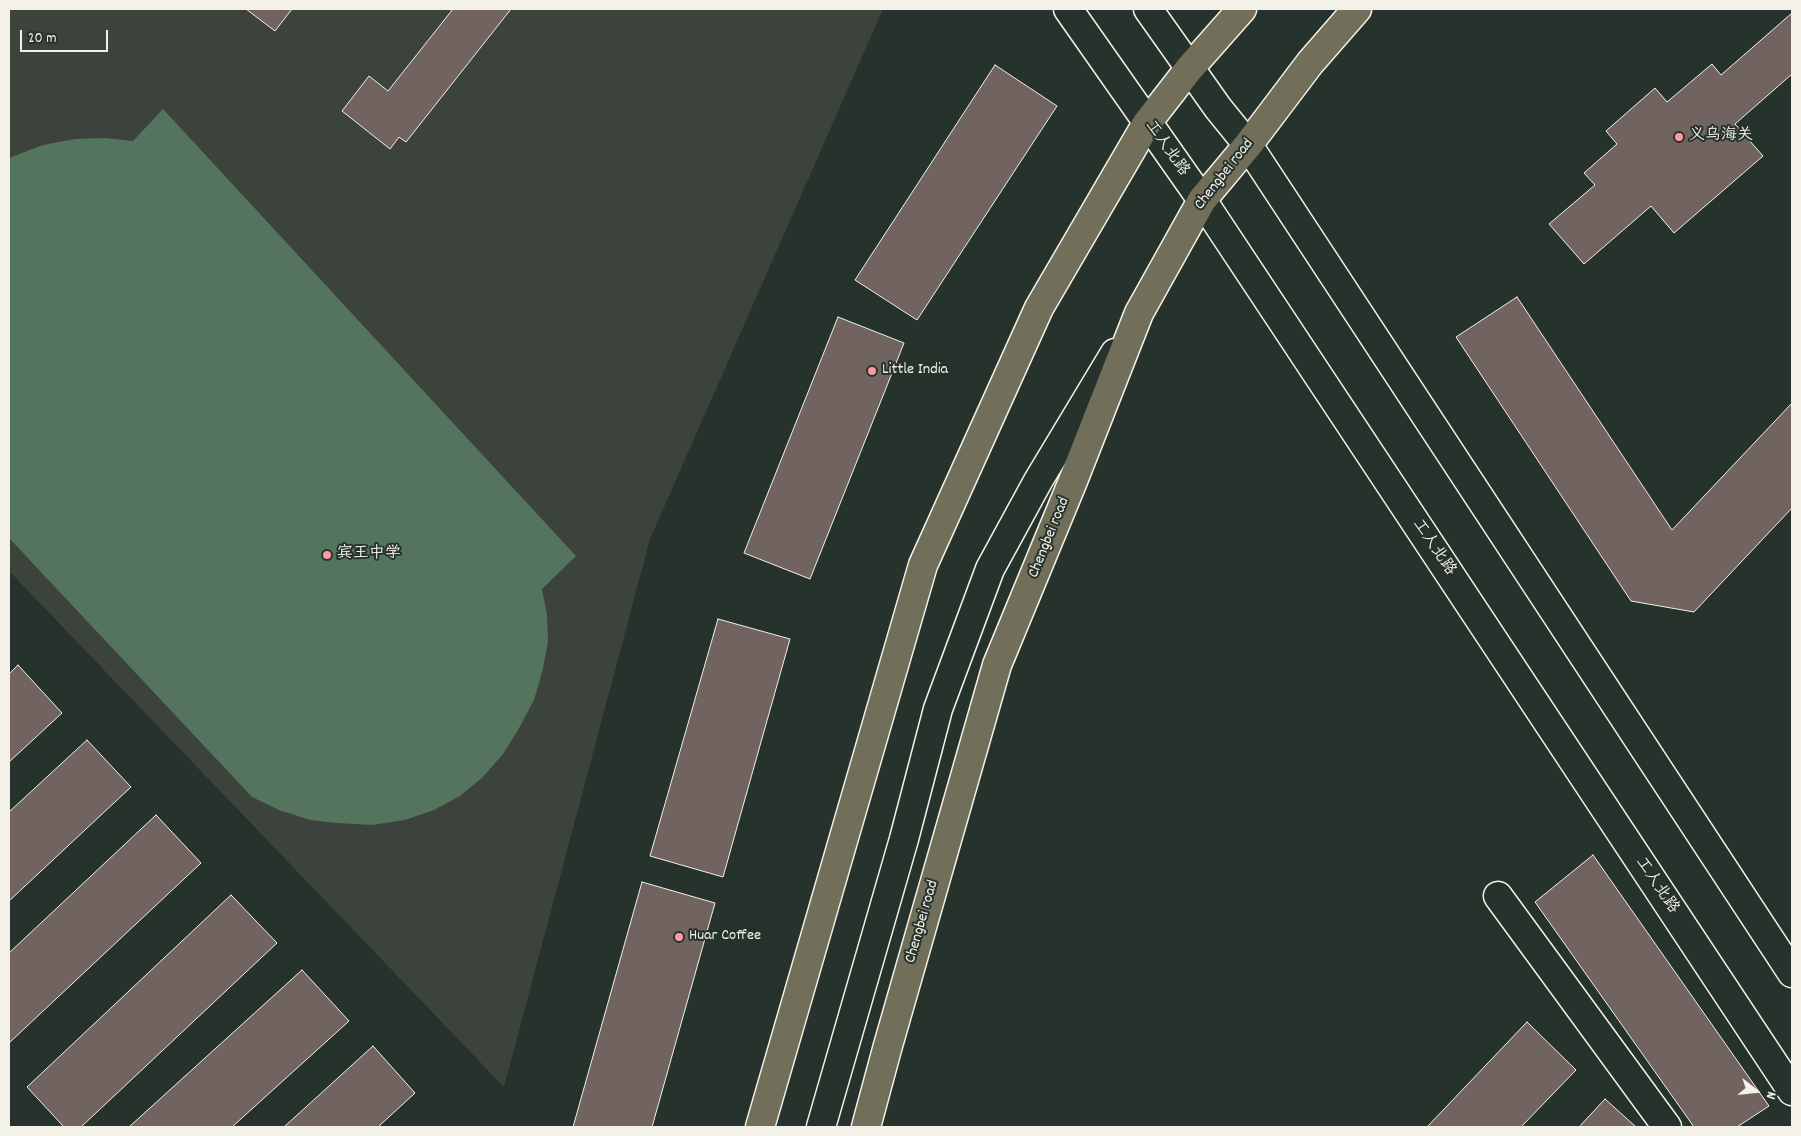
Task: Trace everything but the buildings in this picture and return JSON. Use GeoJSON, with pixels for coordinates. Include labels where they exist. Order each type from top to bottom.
{"type":"FeatureCollection","features":[{"type":"Feature","properties":{"kind":"main road","name":"工人北路"},"geometry":{"type":"LineString","coordinates":[[1068,9],[1202,200],[1792,1091]]}},
{"type":"Feature","properties":{"kind":"main road"},"geometry":{"type":"LineString","coordinates":[[1148,9],[1189,69],[1248,145],[1792,973]]}},
{"type":"Feature","properties":{"kind":"main road"},"geometry":{"type":"LineString","coordinates":[[760,1127],[923,565],[1039,308],[1148,122],[1189,69],[1242,9]]}},
{"type":"Feature","properties":{"kind":"main road","name":"Chengbei road"},"geometry":{"type":"LineString","coordinates":[[866,1127],[887,1048],[998,665],[1139,313],[1202,200],[1248,145],[1310,63],[1357,9]]}},
{"type":"Feature","properties":{"kind":"main road"},"geometry":{"type":"LineString","coordinates":[[821,1127],[904,839],[938,709],[990,569],[1038,481],[1139,313]]}},
{"type":"Feature","properties":{"kind":"main road"},"geometry":{"type":"LineString","coordinates":[[1498,896],[1667,1127]]}},
{"type":"Feature","properties":{"kind":"shaded area","name":"宾王中学"},"geometry":{"type":"Polygon","coordinates":[[[9,9],[883,9],[650,539],[504,1087],[9,571],[9,9]]]}},
{"type":"Feature","properties":{"kind":"green space"},"geometry":{"type":"Polygon","coordinates":[[[163,109],[576,556],[542,589],[547,615],[548,641],[543,669],[534,700],[518,730],[503,754],[483,777],[460,796],[434,810],[405,820],[372,825],[337,823],[310,820],[279,810],[252,797],[9,538],[9,158],[43,145],[75,139],[106,138],[133,141],[163,109]]]}},
{"type":"Feature","properties":{"kind":"place","name":"义乌海关"},"geometry":{"type":"Point","coordinates":[1679,137]}},
{"type":"Feature","properties":{"kind":"place","name":"Little India"},"geometry":{"type":"Point","coordinates":[872,371]}},
{"type":"Feature","properties":{"kind":"place","name":"宾王中学"},"geometry":{"type":"Point","coordinates":[327,555]}},
{"type":"Feature","properties":{"kind":"place","name":"Huar Coffee"},"geometry":{"type":"Point","coordinates":[679,937]}}]}
